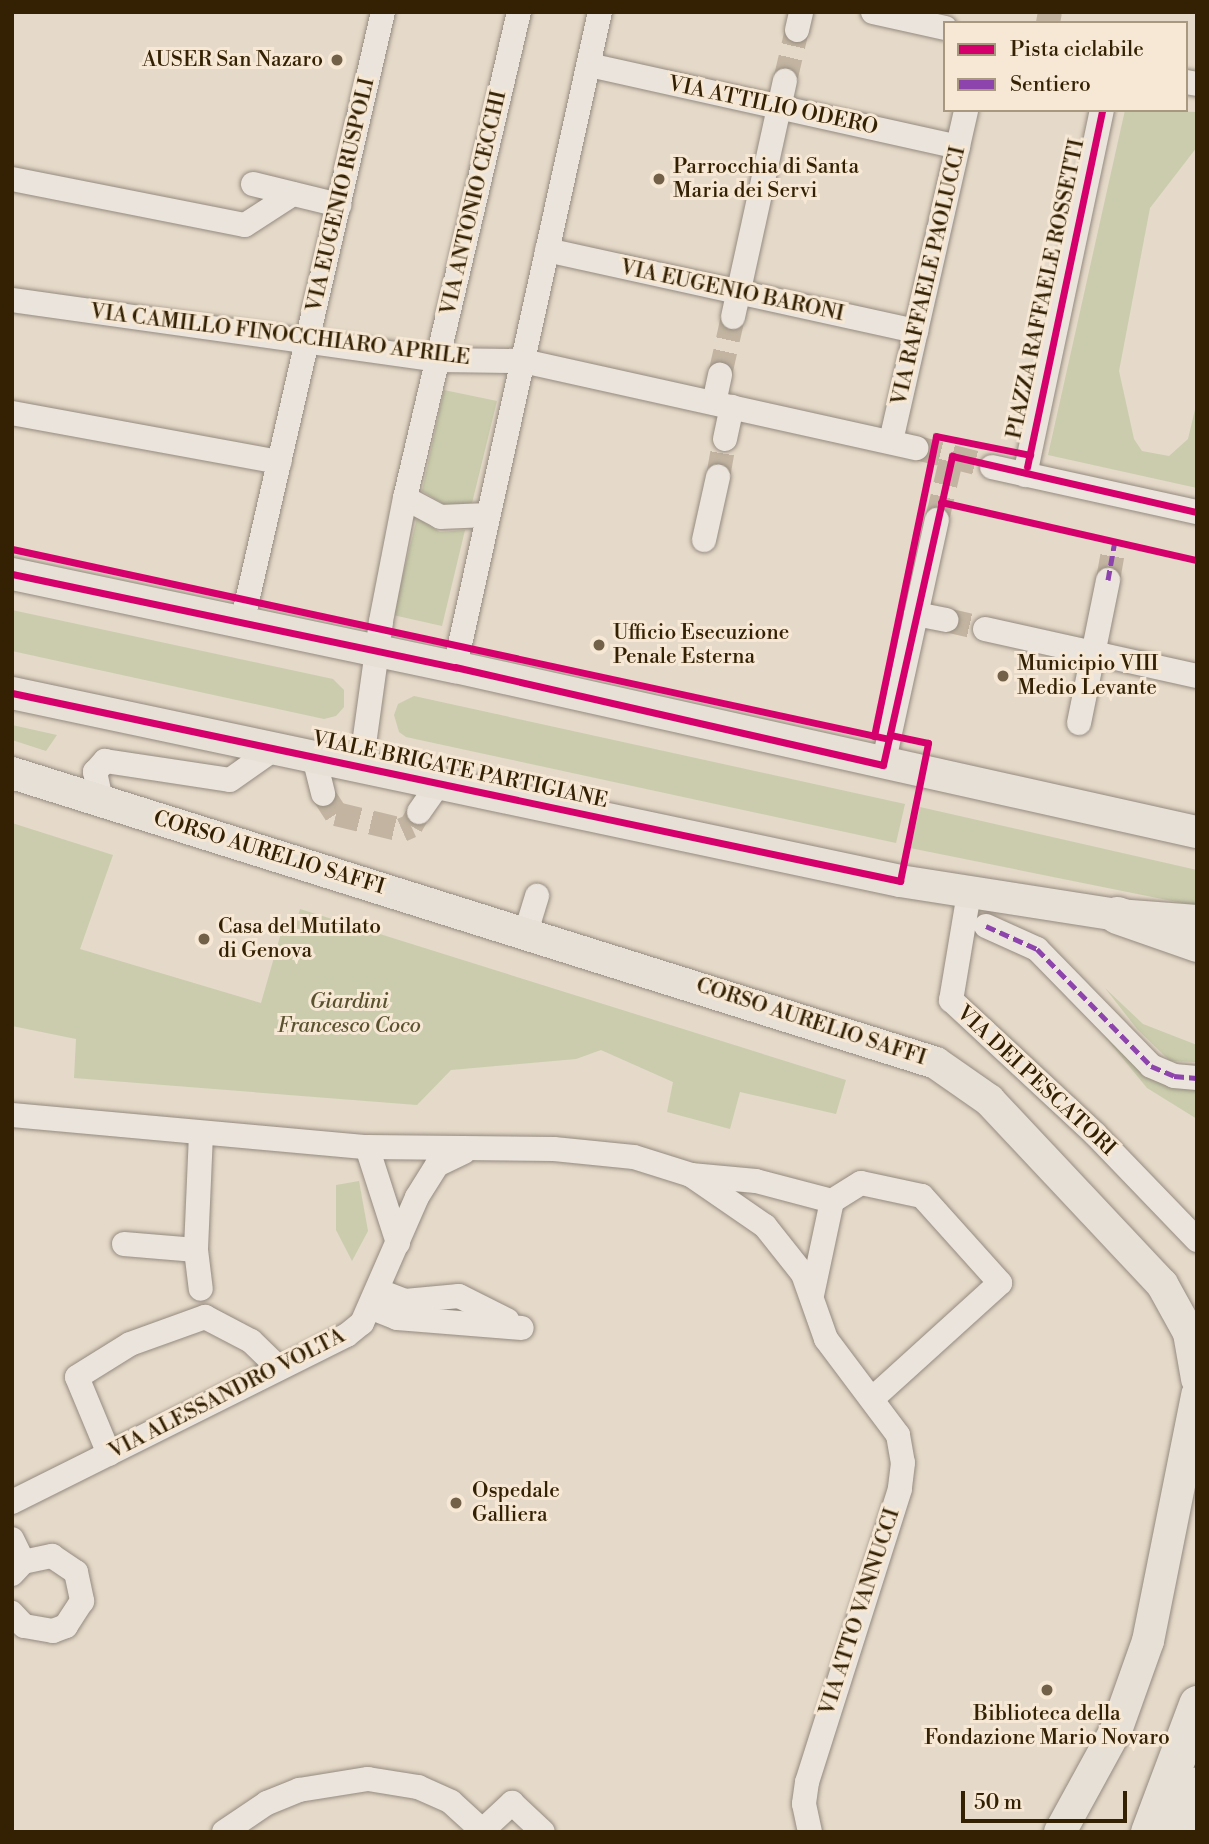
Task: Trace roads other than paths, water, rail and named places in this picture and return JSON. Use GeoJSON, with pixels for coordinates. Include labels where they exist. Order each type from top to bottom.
{"type":"FeatureCollection","features":[{"type":"Feature","properties":{"kind":"highway"},"geometry":{"type":"LineString","coordinates":[[1117,915],[1197,943]]}},
{"type":"Feature","properties":{"kind":"highway"},"geometry":{"type":"LineString","coordinates":[[1149,1832],[1197,1704]]}},
{"type":"Feature","properties":{"kind":"highway"},"geometry":{"type":"LineString","coordinates":[[1176,1832],[1197,1785]]}},
{"type":"Feature","properties":{"kind":"main road"},"geometry":{"type":"LineString","coordinates":[[12,574],[455,667],[883,765],[1197,832]]}},
{"type":"Feature","properties":{"kind":"main road","name":"VIALE BRIGATE PARTIGIANE"},"geometry":{"type":"LineString","coordinates":[[12,693],[969,893],[1117,915],[1197,921]]}},
{"type":"Feature","properties":{"kind":"main road","name":"CORSO AURELIO SAFFI"},"geometry":{"type":"LineString","coordinates":[[12,773],[850,1032],[958,1075],[989,1100],[1073,1186],[1162,1284],[1189,1333],[1197,1379]]}},
{"type":"Feature","properties":{"kind":"main road"},"geometry":{"type":"LineString","coordinates":[[1060,1832],[1117,1728],[1148,1641],[1197,1395]]}},
{"type":"Feature","properties":{"kind":"street","name":"VIA EUGENIO RUSPOLI"},"geometry":{"type":"LineString","coordinates":[[243,623],[383,12]]}},
{"type":"Feature","properties":{"kind":"street","name":"VIA ANTONIO CECCHI"},"geometry":{"type":"LineString","coordinates":[[361,766],[377,652],[405,498],[519,12]]}},
{"type":"Feature","properties":{"kind":"street"},"geometry":{"type":"LineString","coordinates":[[455,667],[600,12]]}},
{"type":"Feature","properties":{"kind":"street"},"geometry":{"type":"LineString","coordinates":[[873,12],[943,28]]}},
{"type":"Feature","properties":{"kind":"street","name":"VIA ATTILIO ODERO"},"geometry":{"type":"LineString","coordinates":[[589,65],[958,147]]}},
{"type":"Feature","properties":{"kind":"street"},"geometry":{"type":"LineString","coordinates":[[733,317],[785,81]]}},
{"type":"Feature","properties":{"kind":"street","name":"VIA RAFFAELE PAOLUCCI"},"geometry":{"type":"LineString","coordinates":[[891,441],[966,112]]}},
{"type":"Feature","properties":{"kind":"street","name":"PIAZZA RAFFAELE ROSSETTI"},"geometry":{"type":"LineString","coordinates":[[1025,475],[1102,112]]}},
{"type":"Feature","properties":{"kind":"street"},"geometry":{"type":"LineString","coordinates":[[12,178],[245,225],[293,194]]}},
{"type":"Feature","properties":{"kind":"street"},"geometry":{"type":"LineString","coordinates":[[253,184],[339,205]]}},
{"type":"Feature","properties":{"kind":"street","name":"VIA EUGENIO BARONI"},"geometry":{"type":"LineString","coordinates":[[547,250],[916,331]]}},
{"type":"Feature","properties":{"kind":"street","name":"VIA CAMILLO FINOCCHIARO APRILE"},"geometry":{"type":"LineString","coordinates":[[12,300],[438,359],[523,362],[916,448]]}},
{"type":"Feature","properties":{"kind":"street"},"geometry":{"type":"LineString","coordinates":[[720,375],[725,439]]}},
{"type":"Feature","properties":{"kind":"street"},"geometry":{"type":"LineString","coordinates":[[12,414],[280,462]]}},
{"type":"Feature","properties":{"kind":"street"},"geometry":{"type":"LineString","coordinates":[[992,467],[1197,512]]}},
{"type":"Feature","properties":{"kind":"street"},"geometry":{"type":"LineString","coordinates":[[704,540],[718,477]]}},
{"type":"Feature","properties":{"kind":"street"},"geometry":{"type":"LineString","coordinates":[[405,498],[440,517],[488,515]]}},
{"type":"Feature","properties":{"kind":"street"},"geometry":{"type":"LineString","coordinates":[[883,765],[937,520]]}},
{"type":"Feature","properties":{"kind":"street"},"geometry":{"type":"LineString","coordinates":[[1079,723],[1108,580]]}},
{"type":"Feature","properties":{"kind":"street"},"geometry":{"type":"LineString","coordinates":[[916,614],[946,620]]}},
{"type":"Feature","properties":{"kind":"street"},"geometry":{"type":"LineString","coordinates":[[985,629],[1197,676]]}},
{"type":"Feature","properties":{"kind":"street"},"geometry":{"type":"LineString","coordinates":[[101,800],[95,772],[105,761],[230,780],[274,749]]}},
{"type":"Feature","properties":{"kind":"street"},"geometry":{"type":"LineString","coordinates":[[314,757],[323,794]]}},
{"type":"Feature","properties":{"kind":"street"},"geometry":{"type":"LineString","coordinates":[[419,813],[439,783]]}},
{"type":"Feature","properties":{"kind":"street","name":"VIA DEI PESCATORI"},"geometry":{"type":"LineString","coordinates":[[969,893],[951,1000],[1095,1133],[1197,1240]]}},
{"type":"Feature","properties":{"kind":"street"},"geometry":{"type":"LineString","coordinates":[[526,932],[537,896]]}},
{"type":"Feature","properties":{"kind":"street"},"geometry":{"type":"LineString","coordinates":[[986,926],[1037,950],[1151,1066],[1174,1076],[1197,1078]]}},
{"type":"Feature","properties":{"kind":"street"},"geometry":{"type":"LineString","coordinates":[[12,1131],[24,1118],[367,1147],[554,1149],[634,1157],[691,1175],[756,1181],[832,1201]]}},
{"type":"Feature","properties":{"kind":"street"},"geometry":{"type":"LineString","coordinates":[[201,1135],[196,1250],[201,1289]]}},
{"type":"Feature","properties":{"kind":"street"},"geometry":{"type":"LineString","coordinates":[[367,1147],[398,1243]]}},
{"type":"Feature","properties":{"kind":"street","name":"VIA ALESSANDRO VOLTA"},"geometry":{"type":"LineString","coordinates":[[12,1502],[346,1335],[362,1323],[375,1299],[417,1197],[437,1165],[468,1150]]}},
{"type":"Feature","properties":{"kind":"street","name":"VIA ATTO VANNUCCI"},"geometry":{"type":"LineString","coordinates":[[691,1175],[765,1226],[787,1250],[812,1295],[826,1339],[898,1435],[903,1463],[900,1489],[807,1782],[804,1804],[810,1832]]}},
{"type":"Feature","properties":{"kind":"street"},"geometry":{"type":"LineString","coordinates":[[812,1295],[832,1201],[861,1183],[922,1196],[1000,1283],[872,1399]]}},
{"type":"Feature","properties":{"kind":"street"},"geometry":{"type":"LineString","coordinates":[[124,1244],[196,1250]]}},
{"type":"Feature","properties":{"kind":"street"},"geometry":{"type":"LineString","coordinates":[[108,1454],[77,1377],[130,1344],[205,1317],[251,1342],[278,1368]]}},
{"type":"Feature","properties":{"kind":"street"},"geometry":{"type":"LineString","coordinates":[[12,1539],[18,1568],[52,1556],[66,1562],[79,1579],[82,1601],[66,1626],[53,1631],[24,1626],[12,1613]]}},
{"type":"Feature","properties":{"kind":"street"},"geometry":{"type":"LineString","coordinates":[[1157,1832],[1197,1746]]}},
{"type":"Feature","properties":{"kind":"street"},"geometry":{"type":"LineString","coordinates":[[224,1832],[267,1803],[299,1790],[368,1779],[418,1787],[451,1802],[483,1831],[512,1802],[543,1832]]}},
{"type":"Feature","properties":{"kind":"tunnel"},"geometry":{"type":"LineString","coordinates":[[1048,21],[1050,12]]}},
{"type":"Feature","properties":{"kind":"tunnel"},"geometry":{"type":"LineString","coordinates":[[785,81],[797,30]]}},
{"type":"Feature","properties":{"kind":"tunnel"},"geometry":{"type":"LineString","coordinates":[[720,375],[733,317]]}},
{"type":"Feature","properties":{"kind":"tunnel"},"geometry":{"type":"LineString","coordinates":[[718,477],[725,439]]}},
{"type":"Feature","properties":{"kind":"tunnel"},"geometry":{"type":"LineString","coordinates":[[917,448],[992,467]]}},
{"type":"Feature","properties":{"kind":"tunnel"},"geometry":{"type":"LineString","coordinates":[[937,520],[952,456]]}},
{"type":"Feature","properties":{"kind":"tunnel"},"geometry":{"type":"LineString","coordinates":[[1108,580],[1115,542]]}},
{"type":"Feature","properties":{"kind":"tunnel"},"geometry":{"type":"LineString","coordinates":[[946,620],[985,629]]}},
{"type":"Feature","properties":{"kind":"tunnel"},"geometry":{"type":"LineString","coordinates":[[323,794],[336,814],[402,830],[411,826],[419,812]]}},
{"type":"Feature","properties":{"kind":"place","name":"AUSER San Nazaro"},"geometry":{"type":"Point","coordinates":[337,60]}},
{"type":"Feature","properties":{"kind":"place","name":"Parrocchia di Santa Maria dei Servi"},"geometry":{"type":"Point","coordinates":[659,179]}},
{"type":"Feature","properties":{"kind":"place","name":"Ufficio Esecuzione Penale Esterna"},"geometry":{"type":"Point","coordinates":[599,645]}},
{"type":"Feature","properties":{"kind":"place","name":"Municipio VIII Medio Levante"},"geometry":{"type":"Point","coordinates":[1003,676]}},
{"type":"Feature","properties":{"kind":"place","name":"Casa del Mutilato di Genova"},"geometry":{"type":"Point","coordinates":[204,939]}},
{"type":"Feature","properties":{"kind":"place","name":"Ospedale Galliera"},"geometry":{"type":"Point","coordinates":[456,1503]}},
{"type":"Feature","properties":{"kind":"place","name":"Biblioteca della Fondazione Mario Novaro"},"geometry":{"type":"Point","coordinates":[1047,1690]}},
{"type":"Feature","properties":{"kind":"park label","name":"Giardini Francesco Coco"},"geometry":{"type":"Point","coordinates":[349,1014]}}]}
